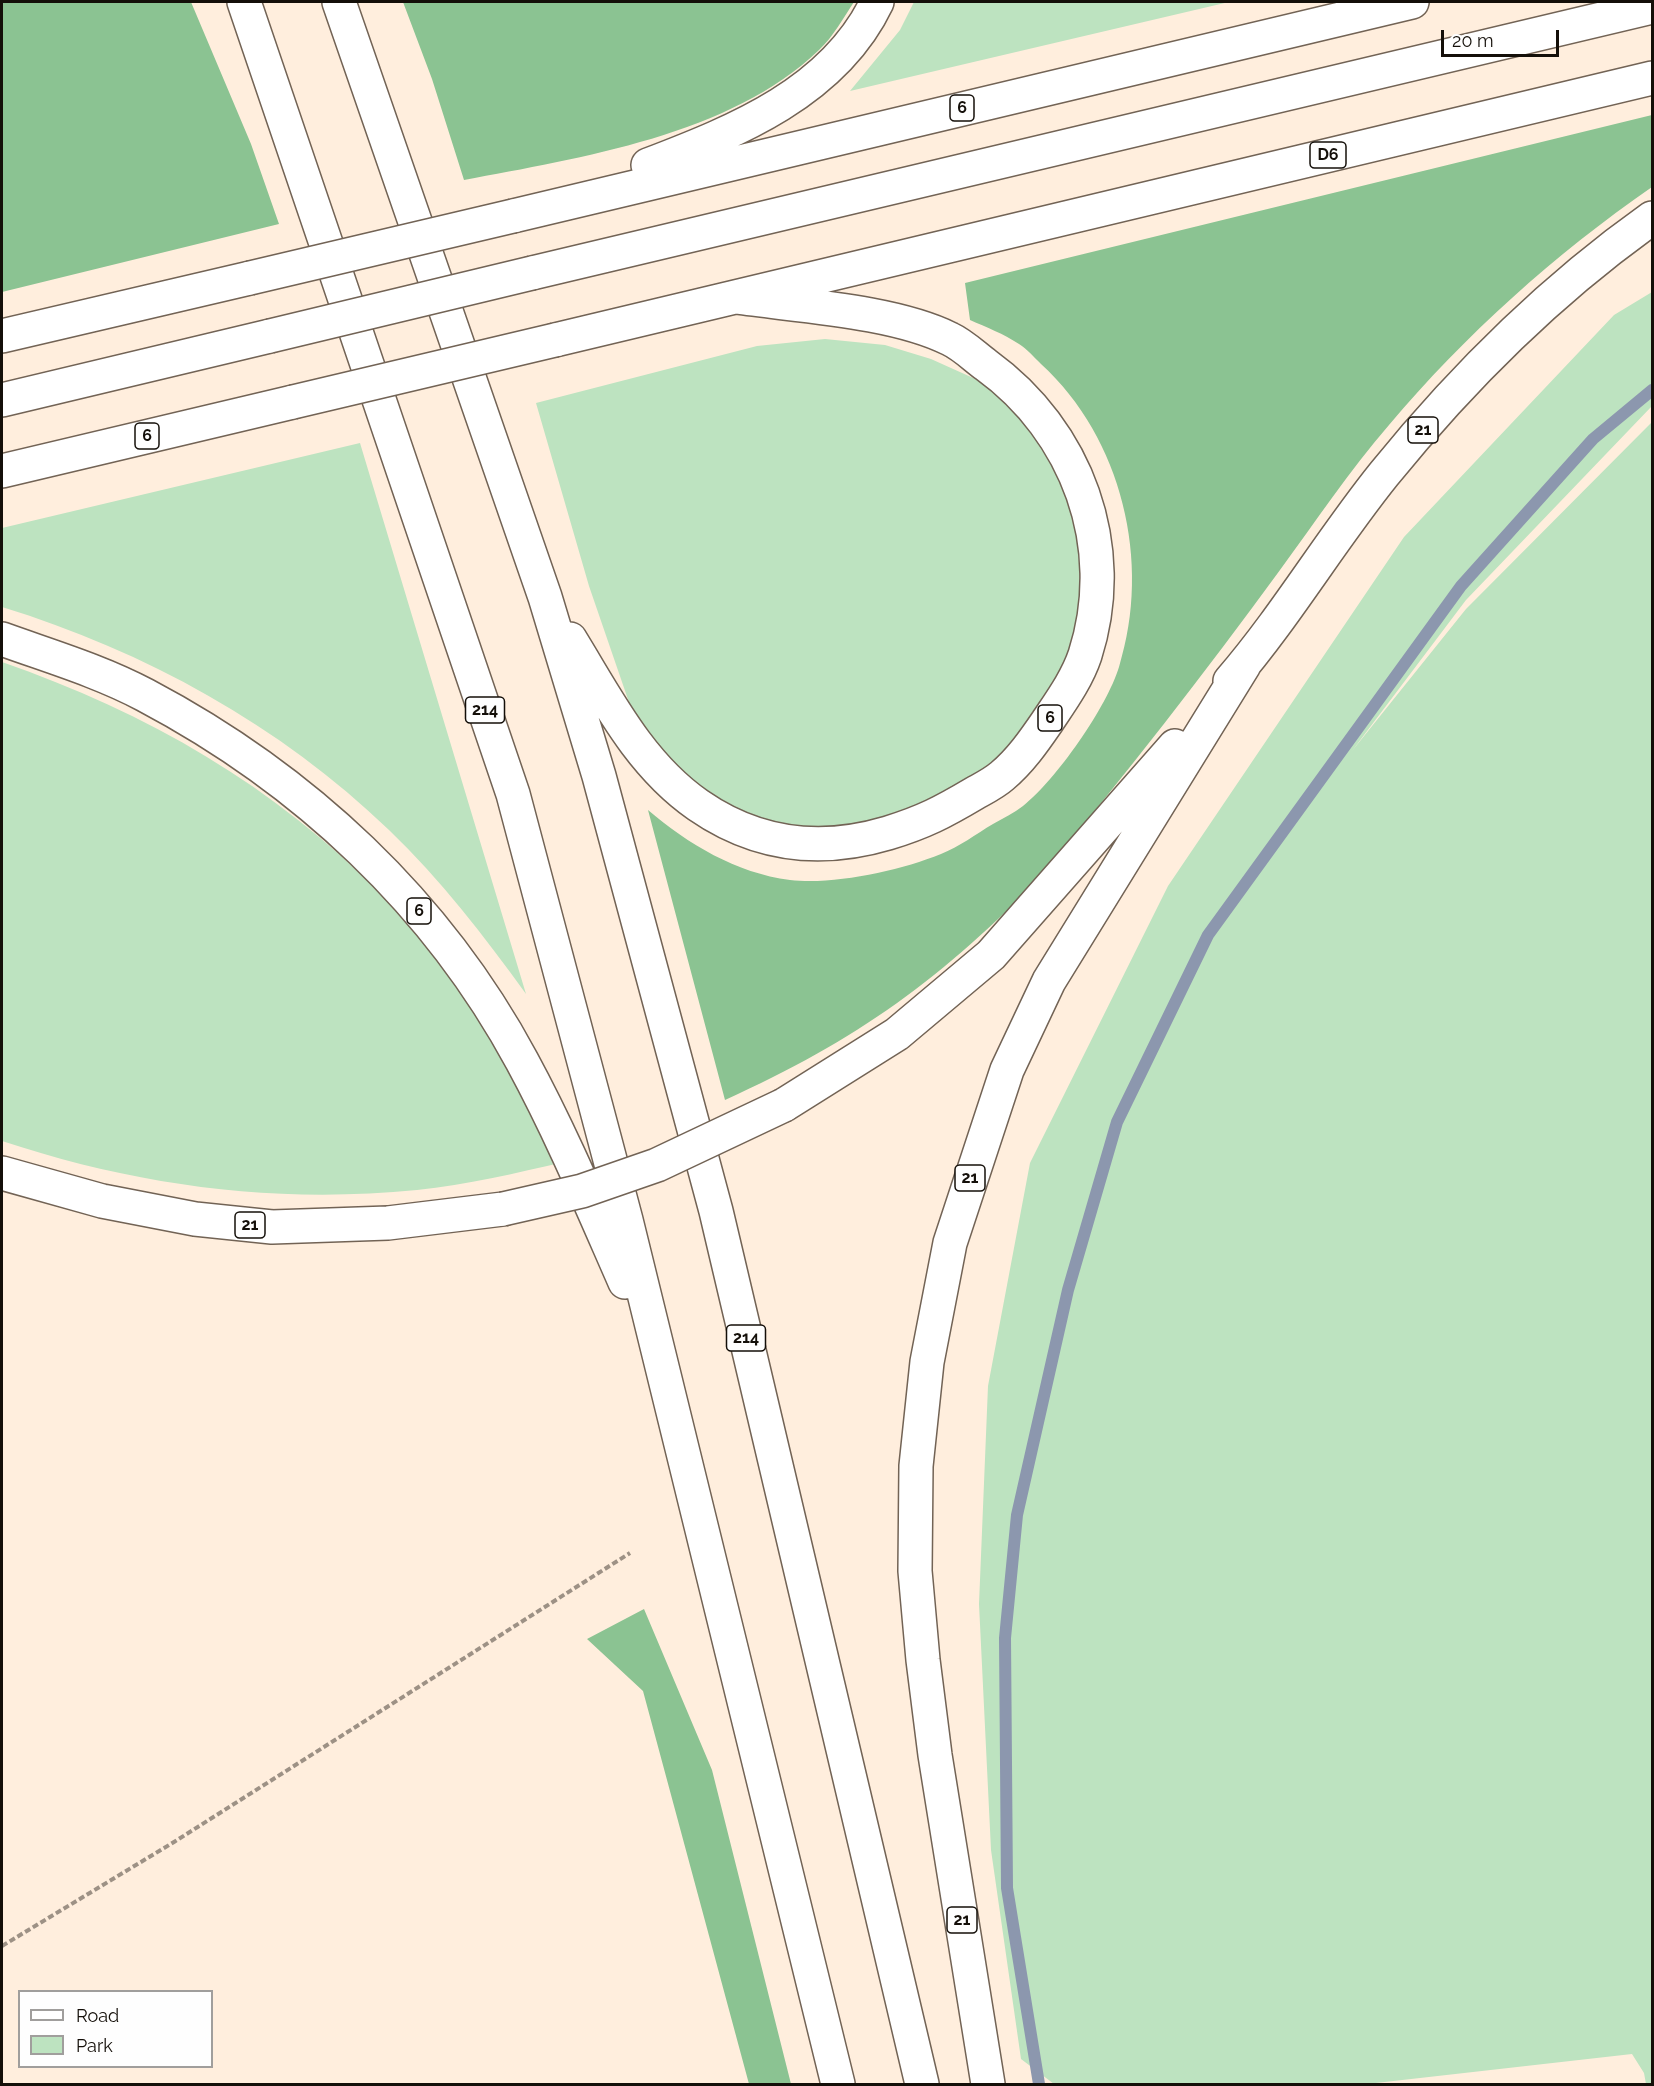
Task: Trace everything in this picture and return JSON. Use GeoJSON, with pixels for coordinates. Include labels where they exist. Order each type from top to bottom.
{"type":"FeatureCollection","features":[{"type":"Feature","properties":{"kind":"main road"},"geometry":{"type":"LineString","coordinates":[[226,2],[272,77]]}},
{"type":"Feature","properties":{"kind":"main road","name":"214"},"geometry":{"type":"LineString","coordinates":[[244,2],[272,77],[513,794],[626,1220],[657,1355],[838,2085]]}},
{"type":"Feature","properties":{"kind":"main road","name":"214"},"geometry":{"type":"LineString","coordinates":[[339,2],[545,597],[599,776],[716,1211],[922,2085]]}},
{"type":"Feature","properties":{"kind":"main road"},"geometry":{"type":"LineString","coordinates":[[346,2],[352,38]]}},
{"type":"Feature","properties":{"kind":"main road","name":"6"},"geometry":{"type":"LineString","coordinates":[[513,216],[684,151],[752,121],[790,98],[835,64],[877,2]]}},
{"type":"Feature","properties":{"kind":"main road","name":"6"},"geometry":{"type":"LineString","coordinates":[[2,336],[1412,2]]}},
{"type":"Feature","properties":{"kind":"main road"},"geometry":{"type":"LineString","coordinates":[[2,400],[1653,7]]}},
{"type":"Feature","properties":{"kind":"main road","name":"D6"},"geometry":{"type":"LineString","coordinates":[[1004,233],[1653,78]]}},
{"type":"Feature","properties":{"kind":"main road","name":"21"},"geometry":{"type":"LineString","coordinates":[[2,1173],[102,1201],[195,1219],[272,1227],[388,1223],[503,1209],[582,1191],[657,1165],[784,1105],[897,1034],[991,955],[1079,857],[1244,665],[1384,474],[1457,391],[1536,310],[1653,218]]}},
{"type":"Feature","properties":{"kind":"main road","name":"6"},"geometry":{"type":"LineString","coordinates":[[2,471],[1004,233]]}},
{"type":"Feature","properties":{"kind":"main road","name":"6"},"geometry":{"type":"LineString","coordinates":[[545,597],[620,721],[651,765],[698,805],[745,831],[794,844],[855,843],[928,821],[1001,777],[1032,744],[1064,697],[1085,657],[1096,604],[1095,547],[1085,497],[1068,456],[1037,409],[999,374],[951,339],[899,320],[736,297]]}},
{"type":"Feature","properties":{"kind":"main road","name":"6"},"geometry":{"type":"LineString","coordinates":[[2,639],[144,694],[234,748],[324,814],[404,892],[471,979],[521,1059],[561,1137],[657,1355]]}},
{"type":"Feature","properties":{"kind":"main road","name":"21"},"geometry":{"type":"LineString","coordinates":[[988,2085],[935,1755],[915,1571],[916,1466],[927,1362],[950,1243],[1007,1070],[1049,981],[1244,665]]}},
{"type":"Feature","properties":{"kind":"path"},"geometry":{"type":"LineString","coordinates":[[2,1946],[174,1842],[630,1553]]}},
{"type":"Feature","properties":{"kind":"green space"},"geometry":{"type":"Polygon","coordinates":[[[2,2],[191,2],[251,144],[279,224],[2,292],[2,2]]]}},
{"type":"Feature","properties":{"kind":"green space"},"geometry":{"type":"Polygon","coordinates":[[[403,2],[854,2],[834,33],[819,50],[783,79],[743,103],[699,123],[652,139],[604,152],[464,180],[432,79],[403,2]]]}},
{"type":"Feature","properties":{"kind":"green space"},"geometry":{"type":"Polygon","coordinates":[[[914,2],[1229,2],[850,91],[900,30],[914,2]]]}},
{"type":"Feature","properties":{"kind":"green space"},"geometry":{"type":"Polygon","coordinates":[[[1652,115],[1652,187],[1546,268],[1480,328],[1418,392],[1360,460],[1194,685],[1044,873],[971,944],[896,1003],[857,1030],[816,1054],[725,1100],[648,810],[679,834],[714,855],[732,864],[770,876],[790,880],[826,880],[866,875],[906,866],[954,848],[1016,811],[1036,794],[1079,742],[1104,702],[1119,667],[1128,627],[1132,586],[1130,544],[1123,504],[1110,465],[1092,428],[1069,394],[1041,364],[1013,340],[970,320],[965,283],[1652,115]]]}},
{"type":"Feature","properties":{"kind":"green space"},"geometry":{"type":"Polygon","coordinates":[[[1652,292],[1652,406],[1466,600],[1352,751],[1466,609],[1652,422],[1652,2084],[1646,2084],[1644,2073],[1632,2054],[1367,2084],[1054,2084],[1021,2059],[991,1850],[979,1604],[988,1386],[1030,1163],[1168,886],[1404,537],[1614,315],[1652,292]]]}},
{"type":"Feature","properties":{"kind":"green space"},"geometry":{"type":"Polygon","coordinates":[[[825,339],[885,345],[931,359],[991,386],[1026,419],[1055,463],[1070,501],[1080,549],[1081,602],[1071,652],[1051,690],[1021,734],[991,765],[922,807],[853,827],[796,830],[751,817],[707,794],[662,756],[633,714],[589,586],[536,403],[757,346],[825,339]]]}},
{"type":"Feature","properties":{"kind":"green space"},"geometry":{"type":"Polygon","coordinates":[[[360,443],[526,994],[461,909],[408,849],[347,792],[303,757],[256,725],[159,669],[55,625],[2,607],[2,528],[360,443]]]}},
{"type":"Feature","properties":{"kind":"green space"},"geometry":{"type":"Polygon","coordinates":[[[2,662],[108,704],[158,729],[253,787],[298,820],[342,857],[403,916],[447,968],[498,1046],[564,1162],[436,1188],[364,1194],[311,1195],[207,1188],[155,1180],[53,1157],[2,1141],[2,662]]]}},
{"type":"Feature","properties":{"kind":"green space"},"geometry":{"type":"Polygon","coordinates":[[[644,1609],[712,1770],[791,2084],[749,2084],[643,1691],[587,1639],[644,1609]]]}},
{"type":"Feature","properties":{"kind":"waterway"},"geometry":{"type":"LineString","coordinates":[[1039,2084],[1007,1888],[1005,1638],[1017,1515],[1068,1290],[1117,1122],[1208,935],[1461,586],[1593,439],[1652,390]]}}]}
